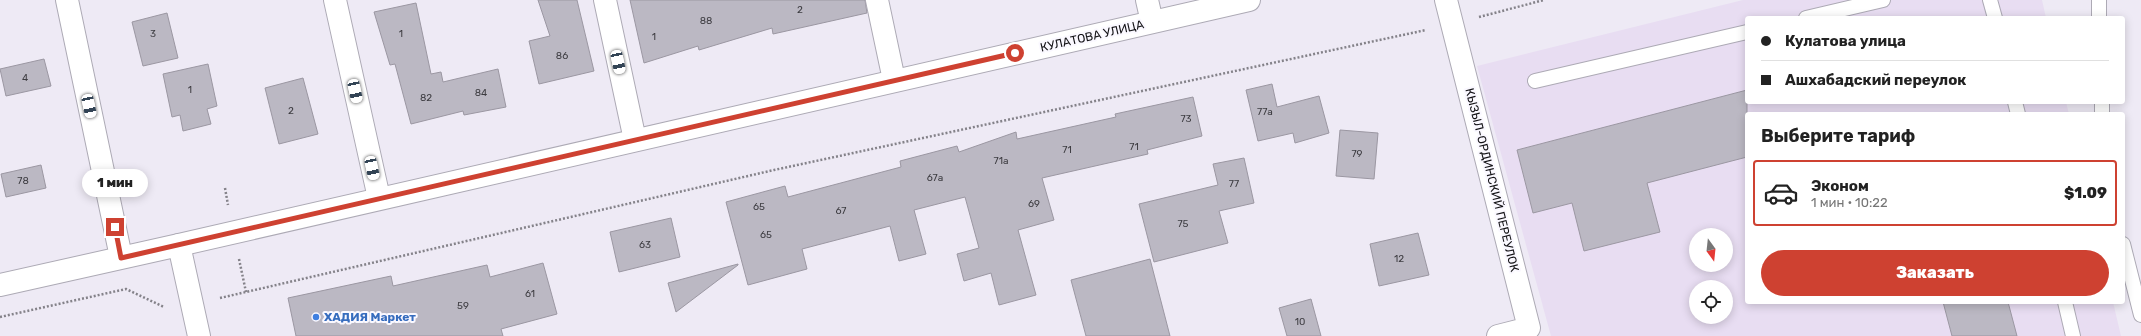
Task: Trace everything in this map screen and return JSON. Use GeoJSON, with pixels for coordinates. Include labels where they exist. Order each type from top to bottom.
{"type":"FeatureCollection","features":[{"type":"Feature","properties":{"kind":"street"},"geometry":{"type":"LineString","coordinates":[[66,0],[121,258]]}},
{"type":"Feature","properties":{"kind":"street"},"geometry":{"type":"LineString","coordinates":[[335,0],[379,198]]}},
{"type":"Feature","properties":{"kind":"street"},"geometry":{"type":"LineString","coordinates":[[604,0],[635,140]]}},
{"type":"Feature","properties":{"kind":"street"},"geometry":{"type":"LineString","coordinates":[[877,0],[894,80]]}},
{"type":"Feature","properties":{"kind":"street"},"geometry":{"type":"LineString","coordinates":[[1147,0],[1152,22]]}},
{"type":"Feature","properties":{"kind":"street","name":"КУЛАТОВА УЛИЦА"},"geometry":{"type":"LineString","coordinates":[[0,285],[1249,0]]}},
{"type":"Feature","properties":{"kind":"street","name":"КЫЗЫЛ-ОРДИНСКИЙ ПЕРЕУЛОК"},"geometry":{"type":"LineString","coordinates":[[1446,0],[1529,328],[1498,336]]}},
{"type":"Feature","properties":{"kind":"street"},"geometry":{"type":"LineString","coordinates":[[179,245],[200,336]]}},
{"type":"Feature","properties":{"kind":"lane"},"geometry":{"type":"LineString","coordinates":[[1815,16],[1883,0]]}},
{"type":"Feature","properties":{"kind":"lane"},"geometry":{"type":"LineString","coordinates":[[1990,0],[1994,16]]}},
{"type":"Feature","properties":{"kind":"lane"},"geometry":{"type":"LineString","coordinates":[[2099,0],[2099,16]]}},
{"type":"Feature","properties":{"kind":"lane"},"geometry":{"type":"LineString","coordinates":[[1535,82],[1745,32]]}},
{"type":"Feature","properties":{"kind":"lane"},"geometry":{"type":"LineString","coordinates":[[2125,252],[2141,315]]}},
{"type":"Feature","properties":{"kind":"lane"},"geometry":{"type":"LineString","coordinates":[[2065,304],[2073,336]]}},
{"type":"Feature","properties":{"kind":"path"},"geometry":{"type":"LineString","coordinates":[[0,317],[126,288],[164,308],[192,303],[774,170],[1452,24],[1544,0]]}},
{"type":"Feature","properties":{"kind":"shaded area"},"geometry":{"type":"Polygon","coordinates":[[[1743,0],[2042,0],[2046,16],[1745,16],[1745,104],[2066,104],[2068,112],[1745,112],[1745,304],[2113,304],[2121,336],[1551,336],[1477,66],[1743,0]]]}},
{"type":"Feature","properties":{"kind":"building"},"geometry":{"type":"Polygon","coordinates":[[[538,0],[577,0],[594,71],[539,84],[529,41],[550,36],[538,0]]]}},
{"type":"Feature","properties":{"kind":"building"},"geometry":{"type":"Polygon","coordinates":[[[630,0],[865,0],[867,13],[773,34],[772,28],[699,50],[698,46],[644,63],[630,0]]]}},
{"type":"Feature","properties":{"kind":"building"},"geometry":{"type":"Polygon","coordinates":[[[416,3],[431,74],[441,72],[443,82],[498,69],[506,107],[464,115],[463,111],[411,124],[395,64],[390,65],[374,12],[416,3]]]}},
{"type":"Feature","properties":{"kind":"building"},"geometry":{"type":"Polygon","coordinates":[[[167,13],[178,58],[143,66],[132,22],[167,13]]]}},
{"type":"Feature","properties":{"kind":"building"},"geometry":{"type":"Polygon","coordinates":[[[44,59],[51,86],[6,96],[0,69],[44,59]]]}},
{"type":"Feature","properties":{"kind":"building"},"geometry":{"type":"Polygon","coordinates":[[[208,64],[217,106],[207,109],[211,124],[183,131],[180,115],[172,117],[163,74],[208,64]]]}},
{"type":"Feature","properties":{"kind":"building"},"geometry":{"type":"Polygon","coordinates":[[[303,78],[318,134],[279,144],[265,88],[303,78]]]}},
{"type":"Feature","properties":{"kind":"building"},"geometry":{"type":"Polygon","coordinates":[[[1272,84],[1277,107],[1319,96],[1329,133],[1295,143],[1293,133],[1258,141],[1246,90],[1272,84]]]}},
{"type":"Feature","properties":{"kind":"building"},"geometry":{"type":"Polygon","coordinates":[[[1745,91],[1745,104],[1747,104],[1747,112],[1745,112],[1745,158],[1647,183],[1660,232],[1584,251],[1572,203],[1533,213],[1517,150],[1745,91]]]}},
{"type":"Feature","properties":{"kind":"building"},"geometry":{"type":"Polygon","coordinates":[[[1193,97],[1202,136],[1147,150],[1148,154],[1042,178],[1054,220],[1018,230],[1036,295],[999,305],[991,273],[964,281],[957,254],[979,248],[965,197],[914,210],[926,254],[899,261],[890,226],[802,249],[807,269],[748,285],[726,202],[785,186],[788,197],[901,167],[900,161],[957,146],[959,152],[1016,132],[1017,139],[1116,117],[1115,114],[1193,97]]]}},
{"type":"Feature","properties":{"kind":"building"},"geometry":{"type":"Polygon","coordinates":[[[1340,130],[1378,133],[1374,179],[1336,176],[1340,130]]]}},
{"type":"Feature","properties":{"kind":"building"},"geometry":{"type":"Polygon","coordinates":[[[1244,158],[1254,203],[1219,211],[1228,243],[1154,262],[1139,204],[1218,185],[1213,164],[1244,158]]]}},
{"type":"Feature","properties":{"kind":"building"},"geometry":{"type":"Polygon","coordinates":[[[41,165],[46,188],[6,197],[1,174],[41,165]]]}},
{"type":"Feature","properties":{"kind":"building"},"geometry":{"type":"Polygon","coordinates":[[[671,218],[680,257],[619,272],[610,232],[671,218]]]}},
{"type":"Feature","properties":{"kind":"building"},"geometry":{"type":"Polygon","coordinates":[[[1418,233],[1429,275],[1379,286],[1370,244],[1418,233]]]}},
{"type":"Feature","properties":{"kind":"building"},"geometry":{"type":"Polygon","coordinates":[[[1150,259],[1170,336],[1086,336],[1071,280],[1150,259]]]}},
{"type":"Feature","properties":{"kind":"building"},"geometry":{"type":"Polygon","coordinates":[[[543,263],[557,314],[501,329],[503,336],[296,336],[288,298],[391,276],[393,286],[487,265],[490,277],[543,263]]]}},
{"type":"Feature","properties":{"kind":"building"},"geometry":{"type":"Polygon","coordinates":[[[738,265],[676,312],[668,283],[738,265]]]}},
{"type":"Feature","properties":{"kind":"building"},"geometry":{"type":"Polygon","coordinates":[[[1311,299],[1321,336],[1287,336],[1279,308],[1311,299]]]}},
{"type":"Feature","properties":{"kind":"building"},"geometry":{"type":"Polygon","coordinates":[[[1944,304],[2009,304],[2017,336],[1952,336],[1944,304]]]}},
{"type":"Feature","properties":{"kind":"place","name":"ХАДИЯ Маркет"},"geometry":{"type":"Point","coordinates":[316,317]}},
{"type":"Feature","properties":{"kind":"route"},"geometry":{"type":"LineString","coordinates":[[115,227],[121,258],[1015,53]]}}]}
